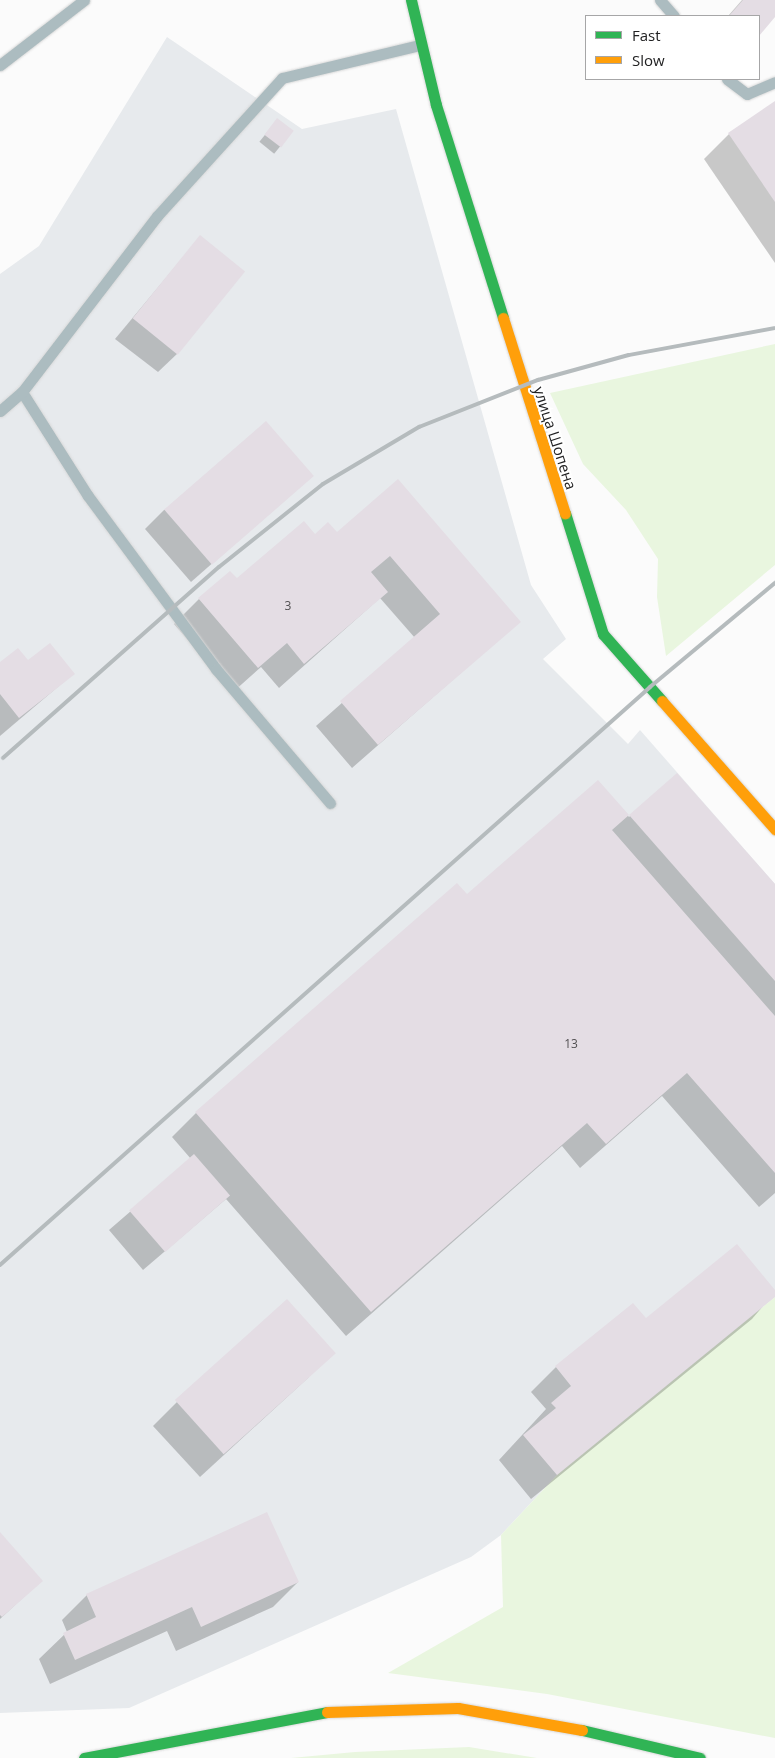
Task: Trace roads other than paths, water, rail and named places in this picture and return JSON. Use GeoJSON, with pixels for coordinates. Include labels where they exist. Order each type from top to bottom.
{"type":"FeatureCollection","features":[{"type":"Feature","properties":{"kind":"street","name":"улица Шопена"},"geometry":{"type":"LineString","coordinates":[[411,0],[420,45],[603,634],[775,829]]}},
{"type":"Feature","properties":{"kind":"street"},"geometry":{"type":"LineString","coordinates":[[84,1758],[309,1714],[384,1706],[458,1708],[598,1733],[700,1758]]}},
{"type":"Feature","properties":{"kind":"lane"},"geometry":{"type":"LineString","coordinates":[[0,65],[84,0]]}},
{"type":"Feature","properties":{"kind":"lane"},"geometry":{"type":"LineString","coordinates":[[660,0],[673,15]]}},
{"type":"Feature","properties":{"kind":"lane"},"geometry":{"type":"LineString","coordinates":[[0,411],[22,392],[158,216],[282,78],[420,45]]}},
{"type":"Feature","properties":{"kind":"lane"},"geometry":{"type":"LineString","coordinates":[[727,80],[747,94],[775,82]]}},
{"type":"Feature","properties":{"kind":"lane"},"geometry":{"type":"LineString","coordinates":[[22,392],[88,496],[216,669],[330,803]]}},
{"type":"Feature","properties":{"kind":"railway"},"geometry":{"type":"LineString","coordinates":[[3,758],[219,567],[323,484],[419,427],[538,380],[629,355],[775,328]]}},
{"type":"Feature","properties":{"kind":"railway"},"geometry":{"type":"LineString","coordinates":[[0,1265],[650,687],[775,583]]}}]}
